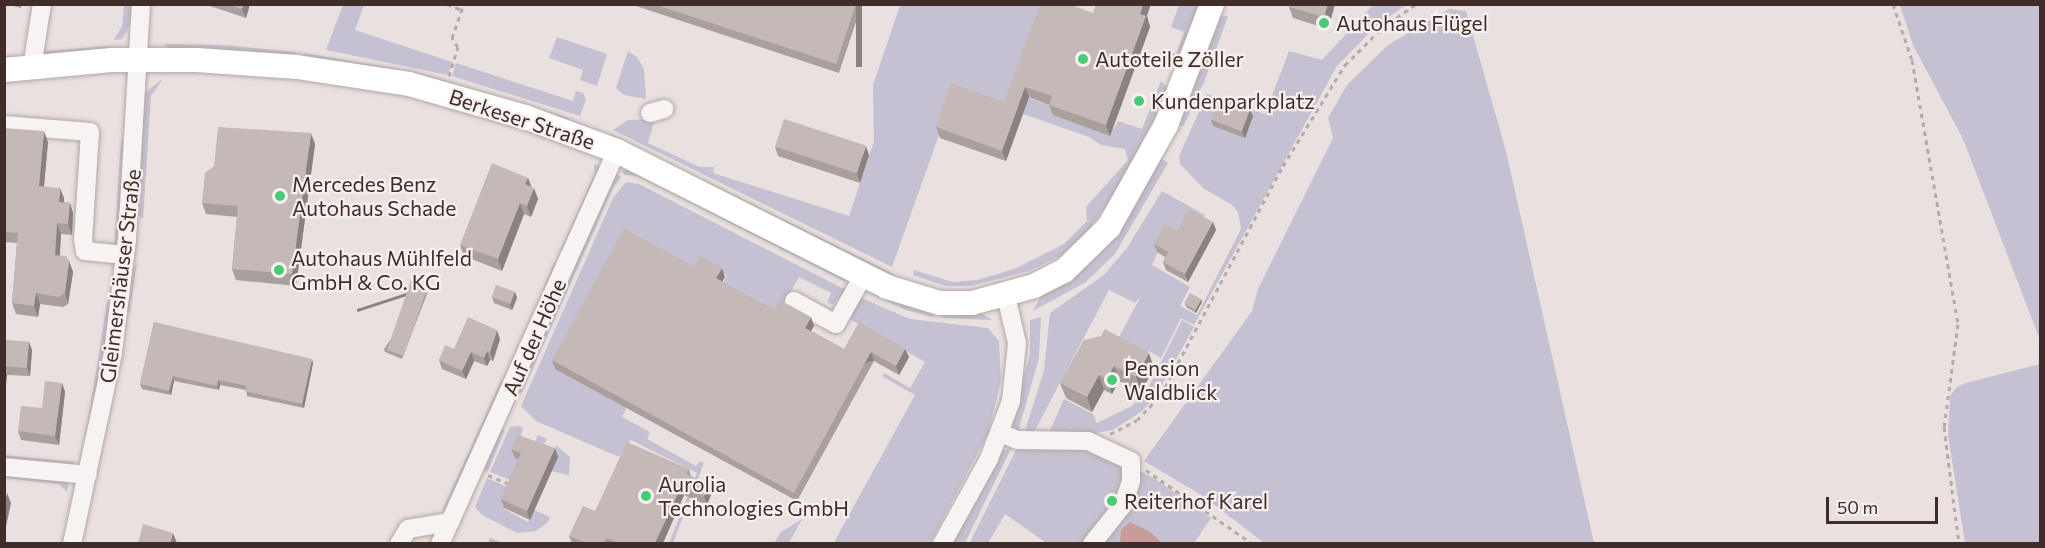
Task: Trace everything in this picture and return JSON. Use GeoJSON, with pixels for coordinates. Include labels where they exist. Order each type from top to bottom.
{"type":"FeatureCollection","features":[{"type":"Feature","properties":{"kind":"main road","name":"Berkeser Straße"},"geometry":{"type":"LineString","coordinates":[[4,70],[138,60],[263,64],[409,84],[515,113],[617,151],[863,276],[940,303],[972,303],[1006,296],[1064,271],[1109,227],[1144,169],[1175,106],[1212,4]]}},
{"type":"Feature","properties":{"kind":"street"},"geometry":{"type":"LineString","coordinates":[[32,67],[42,4]]}},
{"type":"Feature","properties":{"kind":"street","name":"Gleimershäuser Straße"},"geometry":{"type":"LineString","coordinates":[[72,543],[113,352],[125,255],[141,4]]}},
{"type":"Feature","properties":{"kind":"street"},"geometry":{"type":"LineString","coordinates":[[4,125],[90,132],[83,239],[85,251],[125,255]]}},
{"type":"Feature","properties":{"kind":"street","name":"Auf der Höhe"},"geometry":{"type":"LineString","coordinates":[[440,543],[617,151]]}},
{"type":"Feature","properties":{"kind":"street"},"geometry":{"type":"LineString","coordinates":[[794,301],[836,324],[863,276]]}},
{"type":"Feature","properties":{"kind":"street"},"geometry":{"type":"LineString","coordinates":[[942,543],[1000,433],[1017,363],[1015,322],[1006,296]]}},
{"type":"Feature","properties":{"kind":"street"},"geometry":{"type":"LineString","coordinates":[[1000,433],[1017,440],[1088,441],[1131,461],[1131,481],[1123,505],[1092,543]]}},
{"type":"Feature","properties":{"kind":"street"},"geometry":{"type":"LineString","coordinates":[[4,467],[88,476]]}},
{"type":"Feature","properties":{"kind":"street"},"geometry":{"type":"LineString","coordinates":[[399,543],[408,529],[450,522]]}},
{"type":"Feature","properties":{"kind":"path"},"geometry":{"type":"LineString","coordinates":[[447,4],[462,10]]}},
{"type":"Feature","properties":{"kind":"path"},"geometry":{"type":"LineString","coordinates":[[449,78],[458,47],[452,38],[464,4]]}},
{"type":"Feature","properties":{"kind":"path"},"geometry":{"type":"LineString","coordinates":[[1088,441],[1123,430],[1161,395],[1283,166],[1332,84],[1363,45],[1416,4]]}},
{"type":"Feature","properties":{"kind":"path"},"geometry":{"type":"LineString","coordinates":[[1893,4],[1912,60],[1958,324],[1944,427],[1959,543]]}},
{"type":"Feature","properties":{"kind":"path"},"geometry":{"type":"LineString","coordinates":[[1131,461],[1190,498],[1253,543]]}},
{"type":"Feature","properties":{"kind":"path"},"geometry":{"type":"LineString","coordinates":[[475,469],[514,485]]}},
{"type":"Feature","properties":{"kind":"shaded area"},"geometry":{"type":"Polygon","coordinates":[[[124,5],[132,5],[130,25],[122,39],[114,40],[122,26],[124,5]]]}},
{"type":"Feature","properties":{"kind":"shaded area"},"geometry":{"type":"Polygon","coordinates":[[[343,5],[364,5],[355,30],[452,62],[448,75],[326,50],[343,5]]]}},
{"type":"Feature","properties":{"kind":"shaded area"},"geometry":{"type":"Polygon","coordinates":[[[900,5],[1045,5],[1013,92],[1114,129],[1118,121],[1142,129],[1161,81],[1169,91],[1115,194],[1086,233],[1062,255],[1029,271],[971,286],[945,286],[913,275],[914,270],[953,282],[977,280],[1014,269],[1064,244],[1087,221],[1086,207],[1128,160],[1125,149],[1101,145],[1089,137],[955,90],[892,267],[613,130],[628,120],[655,119],[648,143],[700,167],[714,167],[713,173],[849,216],[874,141],[873,85],[900,5]]]}},
{"type":"Feature","properties":{"kind":"shaded area"},"geometry":{"type":"Polygon","coordinates":[[[1179,5],[1200,5],[1179,65],[1169,61],[1164,51],[1176,54],[1184,32],[1171,27],[1179,5]]]}},
{"type":"Feature","properties":{"kind":"shaded area"},"geometry":{"type":"Polygon","coordinates":[[[1373,5],[1406,5],[1376,26],[1337,66],[1194,325],[1181,318],[1161,358],[1149,351],[1147,354],[1118,339],[1141,296],[1135,303],[1109,290],[1034,432],[1025,431],[1044,370],[1050,313],[1104,275],[1127,248],[1162,191],[1205,215],[1180,238],[1167,232],[1152,265],[1190,287],[1180,306],[1197,315],[1241,229],[1238,212],[1231,204],[1204,189],[1180,164],[1179,156],[1207,94],[1265,114],[1289,51],[1322,60],[1373,5]]]}},
{"type":"Feature","properties":{"kind":"shaded area"},"geometry":{"type":"Polygon","coordinates":[[[1900,5],[2040,5],[2040,340],[1963,139],[1913,45],[1900,5]]]}},
{"type":"Feature","properties":{"kind":"shaded area"},"geometry":{"type":"Polygon","coordinates":[[[1449,9],[1466,11],[1506,151],[1594,543],[1264,543],[1203,496],[1144,461],[1252,311],[1258,289],[1333,138],[1328,118],[1347,85],[1388,45],[1449,9]]]}},
{"type":"Feature","properties":{"kind":"shaded area"},"geometry":{"type":"Polygon","coordinates":[[[1228,16],[1205,80],[1183,127],[1176,122],[1216,17],[1228,16]]]}},
{"type":"Feature","properties":{"kind":"shaded area"},"geometry":{"type":"Polygon","coordinates":[[[557,37],[607,54],[597,86],[580,80],[583,70],[549,58],[557,37]]]}},
{"type":"Feature","properties":{"kind":"shaded area"},"geometry":{"type":"Polygon","coordinates":[[[164,44],[223,45],[296,52],[295,58],[169,49],[164,44]]]}},
{"type":"Feature","properties":{"kind":"shaded area"},"geometry":{"type":"Polygon","coordinates":[[[110,46],[110,51],[48,57],[45,51],[110,46]]]}},
{"type":"Feature","properties":{"kind":"shaded area"},"geometry":{"type":"Polygon","coordinates":[[[628,51],[637,57],[644,69],[646,99],[624,95],[616,88],[628,51]]]}},
{"type":"Feature","properties":{"kind":"shaded area"},"geometry":{"type":"Polygon","coordinates":[[[304,53],[419,73],[572,119],[559,120],[303,59],[304,53]]]}},
{"type":"Feature","properties":{"kind":"shaded area"},"geometry":{"type":"Polygon","coordinates":[[[456,63],[573,101],[576,91],[583,93],[586,99],[580,116],[452,76],[456,63]]]}},
{"type":"Feature","properties":{"kind":"shaded area"},"geometry":{"type":"Polygon","coordinates":[[[163,79],[151,96],[143,219],[136,213],[144,93],[163,79]]]}},
{"type":"Feature","properties":{"kind":"shaded area"},"geometry":{"type":"Polygon","coordinates":[[[612,135],[892,273],[890,279],[612,141],[612,135]]]}},
{"type":"Feature","properties":{"kind":"shaded area"},"geometry":{"type":"Polygon","coordinates":[[[128,140],[119,248],[114,248],[121,141],[128,140]]]}},
{"type":"Feature","properties":{"kind":"shaded area"},"geometry":{"type":"Polygon","coordinates":[[[1159,157],[1168,163],[1115,254],[1086,282],[1033,311],[1042,294],[1086,267],[1103,249],[1159,157]]]}},
{"type":"Feature","properties":{"kind":"shaded area"},"geometry":{"type":"Polygon","coordinates":[[[594,164],[601,167],[565,253],[560,251],[595,174],[594,164]]]}},
{"type":"Feature","properties":{"kind":"shaded area"},"geometry":{"type":"Polygon","coordinates":[[[629,169],[844,274],[846,282],[638,176],[625,175],[621,171],[629,169]]]}},
{"type":"Feature","properties":{"kind":"shaded area"},"geometry":{"type":"Polygon","coordinates":[[[617,174],[621,177],[613,188],[522,393],[517,391],[617,174]]]}},
{"type":"Feature","properties":{"kind":"shaded area"},"geometry":{"type":"Polygon","coordinates":[[[626,182],[639,184],[846,290],[833,305],[827,302],[831,293],[799,277],[777,315],[722,285],[727,275],[704,262],[698,273],[627,234],[554,368],[627,407],[622,417],[650,432],[647,439],[696,466],[700,461],[704,463],[673,543],[669,543],[697,473],[631,440],[619,457],[536,421],[521,406],[613,198],[626,182]]]}},
{"type":"Feature","properties":{"kind":"shaded area"},"geometry":{"type":"Polygon","coordinates":[[[554,263],[559,265],[514,376],[509,374],[554,263]]]}},
{"type":"Feature","properties":{"kind":"shaded area"},"geometry":{"type":"Polygon","coordinates":[[[137,264],[130,312],[125,311],[131,270],[137,264]]]}},
{"type":"Feature","properties":{"kind":"shaded area"},"geometry":{"type":"Polygon","coordinates":[[[870,286],[934,311],[933,317],[906,310],[862,289],[870,286]]]}},
{"type":"Feature","properties":{"kind":"shaded area"},"geometry":{"type":"Polygon","coordinates":[[[857,296],[910,319],[988,328],[999,341],[1001,381],[988,434],[930,543],[833,544],[915,395],[882,376],[884,373],[910,388],[925,362],[846,317],[857,296]]]}},
{"type":"Feature","properties":{"kind":"shaded area"},"geometry":{"type":"Polygon","coordinates":[[[107,302],[113,303],[101,383],[85,441],[107,302]]]}},
{"type":"Feature","properties":{"kind":"shaded area"},"geometry":{"type":"Polygon","coordinates":[[[943,311],[979,312],[992,320],[943,318],[943,311]]]}},
{"type":"Feature","properties":{"kind":"shaded area"},"geometry":{"type":"Polygon","coordinates":[[[1041,317],[1039,358],[1018,432],[1010,423],[1030,355],[1030,320],[1041,317]]]}},
{"type":"Feature","properties":{"kind":"shaded area"},"geometry":{"type":"Polygon","coordinates":[[[1182,320],[1194,327],[1156,395],[1142,411],[1113,430],[1085,435],[1048,435],[1064,399],[1093,414],[1097,423],[1132,406],[1147,390],[1182,320]]]}},
{"type":"Feature","properties":{"kind":"shaded area"},"geometry":{"type":"Polygon","coordinates":[[[2040,364],[2040,543],[1965,543],[1948,435],[1950,396],[1957,387],[1966,383],[2040,364]]]}},
{"type":"Feature","properties":{"kind":"shaded area"},"geometry":{"type":"Polygon","coordinates":[[[501,381],[506,383],[446,509],[442,511],[501,381]]]}},
{"type":"Feature","properties":{"kind":"shaded area"},"geometry":{"type":"Polygon","coordinates":[[[510,427],[523,428],[521,436],[535,442],[538,435],[547,439],[541,449],[524,462],[515,482],[490,472],[510,427]]]}},
{"type":"Feature","properties":{"kind":"shaded area"},"geometry":{"type":"Polygon","coordinates":[[[500,428],[505,430],[488,472],[483,470],[500,428]]]}},
{"type":"Feature","properties":{"kind":"shaded area"},"geometry":{"type":"Polygon","coordinates":[[[556,445],[570,457],[569,475],[551,471],[556,445]]]}},
{"type":"Feature","properties":{"kind":"shaded area"},"geometry":{"type":"Polygon","coordinates":[[[1018,446],[1086,446],[1154,478],[1211,518],[1194,543],[1048,544],[1005,514],[988,543],[969,544],[1018,446]]]}},
{"type":"Feature","properties":{"kind":"shaded area"},"geometry":{"type":"Polygon","coordinates":[[[1012,447],[965,543],[949,544],[1000,452],[1012,447]]]}},
{"type":"Feature","properties":{"kind":"shaded area"},"geometry":{"type":"Polygon","coordinates":[[[4,455],[74,461],[73,466],[5,460],[4,455]]]}},
{"type":"Feature","properties":{"kind":"shaded area"},"geometry":{"type":"Polygon","coordinates":[[[4,473],[69,482],[67,492],[59,484],[5,478],[4,473]]]}},
{"type":"Feature","properties":{"kind":"shaded area"},"geometry":{"type":"Polygon","coordinates":[[[487,478],[512,489],[504,509],[528,522],[534,510],[550,517],[548,522],[536,531],[517,533],[482,515],[475,507],[487,478]]]}},
{"type":"Feature","properties":{"kind":"shaded area"},"geometry":{"type":"Polygon","coordinates":[[[802,519],[789,543],[774,543],[781,532],[802,519]]]}},
{"type":"Feature","properties":{"kind":"shaded area"},"geometry":{"type":"Polygon","coordinates":[[[1130,522],[1149,531],[1162,543],[1120,543],[1121,530],[1130,522]]]}},
{"type":"Feature","properties":{"kind":"building"},"geometry":{"type":"Polygon","coordinates":[[[227,4],[244,4],[242,9],[227,4]]]}},
{"type":"Feature","properties":{"kind":"building"},"geometry":{"type":"Polygon","coordinates":[[[653,4],[856,4],[836,64],[653,4]]]}},
{"type":"Feature","properties":{"kind":"building","name":"Autoteile Zöller"},"geometry":{"type":"Polygon","coordinates":[[[1040,4],[1069,4],[1093,13],[1096,4],[1143,4],[1140,14],[1146,16],[1106,125],[1049,105],[1052,96],[1025,87],[1002,151],[936,127],[951,83],[1004,102],[1040,4]]]}},
{"type":"Feature","properties":{"kind":"building"},"geometry":{"type":"Polygon","coordinates":[[[1289,4],[1328,4],[1324,17],[1289,7],[1289,4]]]}},
{"type":"Feature","properties":{"kind":"building"},"geometry":{"type":"Polygon","coordinates":[[[1219,98],[1250,110],[1242,131],[1211,119],[1219,98]]]}},
{"type":"Feature","properties":{"kind":"building"},"geometry":{"type":"Polygon","coordinates":[[[784,119],[866,146],[857,173],[775,147],[784,119]]]}},
{"type":"Feature","properties":{"kind":"building"},"geometry":{"type":"Polygon","coordinates":[[[218,127],[311,133],[292,274],[232,269],[238,206],[202,203],[205,173],[214,166],[218,127]]]}},
{"type":"Feature","properties":{"kind":"building"},"geometry":{"type":"Polygon","coordinates":[[[4,128],[44,131],[39,186],[60,188],[59,202],[70,203],[68,224],[57,223],[55,255],[66,256],[69,261],[65,293],[59,297],[36,293],[34,306],[12,303],[18,233],[4,232],[4,128]]]}},
{"type":"Feature","properties":{"kind":"building"},"geometry":{"type":"Polygon","coordinates":[[[492,163],[528,178],[525,184],[534,188],[527,206],[520,203],[498,259],[460,245],[492,163]]]}},
{"type":"Feature","properties":{"kind":"building"},"geometry":{"type":"Polygon","coordinates":[[[1189,209],[1213,222],[1185,274],[1163,262],[1168,252],[1154,244],[1165,224],[1177,231],[1189,209]]]}},
{"type":"Feature","properties":{"kind":"building"},"geometry":{"type":"Polygon","coordinates":[[[624,228],[694,267],[700,256],[722,268],[716,278],[774,310],[780,300],[811,317],[805,328],[844,349],[859,322],[905,349],[896,366],[871,352],[794,493],[552,360],[624,228]]]}},
{"type":"Feature","properties":{"kind":"building"},"geometry":{"type":"Polygon","coordinates":[[[411,280],[428,286],[404,356],[387,350],[411,280]]]}},
{"type":"Feature","properties":{"kind":"building"},"geometry":{"type":"Polygon","coordinates":[[[496,285],[515,292],[510,304],[492,297],[496,285]]]}},
{"type":"Feature","properties":{"kind":"building"},"geometry":{"type":"Polygon","coordinates":[[[1190,293],[1201,299],[1196,310],[1184,303],[1190,293]]]}},
{"type":"Feature","properties":{"kind":"building"},"geometry":{"type":"Polygon","coordinates":[[[468,317],[497,330],[490,352],[487,351],[484,358],[471,352],[462,371],[439,360],[445,345],[454,349],[468,317]]]}},
{"type":"Feature","properties":{"kind":"building"},"geometry":{"type":"Polygon","coordinates":[[[154,322],[312,359],[302,404],[245,391],[247,386],[218,380],[217,386],[173,376],[169,391],[140,384],[154,322]]]}},
{"type":"Feature","properties":{"kind":"building"},"geometry":{"type":"Polygon","coordinates":[[[1105,329],[1149,353],[1136,377],[1114,366],[1107,379],[1099,375],[1087,397],[1060,383],[1084,340],[1101,336],[1105,329]]]}},
{"type":"Feature","properties":{"kind":"building"},"geometry":{"type":"Polygon","coordinates":[[[4,340],[29,342],[27,368],[4,366],[4,340]]]}},
{"type":"Feature","properties":{"kind":"building"},"geometry":{"type":"Polygon","coordinates":[[[45,381],[62,383],[55,436],[18,431],[21,406],[42,408],[45,381]]]}},
{"type":"Feature","properties":{"kind":"building"},"geometry":{"type":"Polygon","coordinates":[[[518,435],[555,448],[527,511],[501,499],[521,453],[511,449],[518,435]]]}},
{"type":"Feature","properties":{"kind":"building","name":"Aurolia Technologies GmbH"},"geometry":{"type":"Polygon","coordinates":[[[627,442],[689,469],[686,474],[709,484],[704,496],[681,487],[655,543],[619,543],[606,538],[604,543],[586,543],[569,536],[583,506],[595,511],[627,442]]]}},
{"type":"Feature","properties":{"kind":"building"},"geometry":{"type":"Polygon","coordinates":[[[143,524],[173,533],[170,543],[138,543],[143,524]]]}},
{"type":"Feature","properties":{"kind":"building"},"geometry":{"type":"Polygon","coordinates":[[[490,538],[502,543],[488,543],[490,538]]]}},
{"type":"Feature","properties":{"kind":"place","name":"Autohaus Flügel"},"geometry":{"type":"Point","coordinates":[1324,23]}},
{"type":"Feature","properties":{"kind":"place","name":"Autoteile Zöller"},"geometry":{"type":"Point","coordinates":[1083,59]}},
{"type":"Feature","properties":{"kind":"place","name":"Kundenparkplatz"},"geometry":{"type":"Point","coordinates":[1139,101]}},
{"type":"Feature","properties":{"kind":"place","name":"Mercedes Benz Autohaus Schade"},"geometry":{"type":"Point","coordinates":[280,196]}},
{"type":"Feature","properties":{"kind":"place","name":"Autohaus Mühlfeld GmbH & Co. KG"},"geometry":{"type":"Point","coordinates":[279,270]}},
{"type":"Feature","properties":{"kind":"place","name":"Pension Waldblick"},"geometry":{"type":"Point","coordinates":[1112,380]}},
{"type":"Feature","properties":{"kind":"place","name":"Aurolia Technologies GmbH"},"geometry":{"type":"Point","coordinates":[646,496]}},
{"type":"Feature","properties":{"kind":"place","name":"Reiterhof Karel"},"geometry":{"type":"Point","coordinates":[1112,501]}}]}
